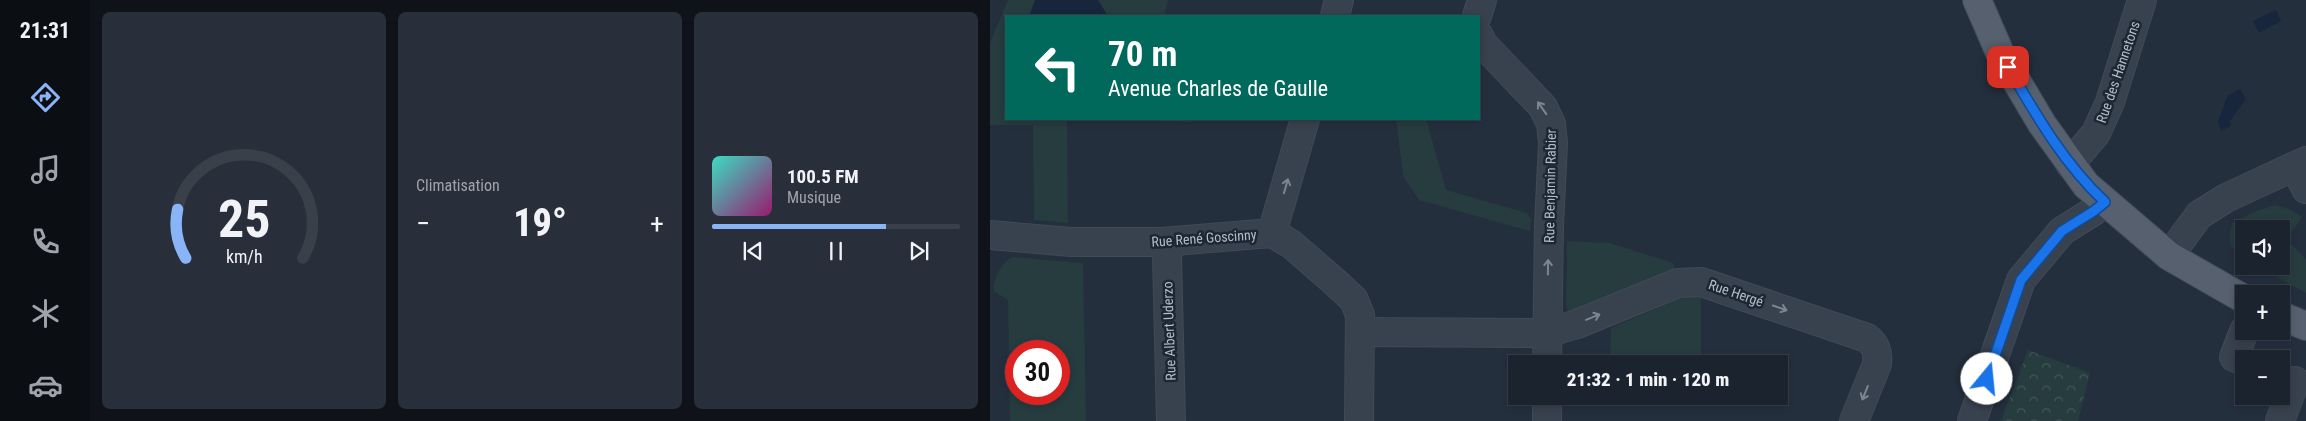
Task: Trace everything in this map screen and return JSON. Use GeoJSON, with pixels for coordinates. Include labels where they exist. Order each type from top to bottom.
{"type":"FeatureCollection","features":[{"type":"Feature","properties":{"kind":"main road"},"geometry":{"type":"LineString","coordinates":[[1977,0],[2000,53],[2042,124],[2086,185],[2169,256],[2235,294]]}},
{"type":"Feature","properties":{"kind":"main road"},"geometry":{"type":"LineString","coordinates":[[2290,320],[2306,326]]}},
{"type":"Feature","properties":{"kind":"street"},"geometry":{"type":"LineString","coordinates":[[1335,15],[1339,0]]}},
{"type":"Feature","properties":{"kind":"street"},"geometry":{"type":"LineString","coordinates":[[1477,15],[1482,0]]}},
{"type":"Feature","properties":{"kind":"street","name":"Rue des Hannetons"},"geometry":{"type":"LineString","coordinates":[[2070,164],[2096,133],[2110,102],[2142,0]]}},
{"type":"Feature","properties":{"kind":"street","name":"Rue Benjamin Rabier"},"geometry":{"type":"LineString","coordinates":[[1480,38],[1483,44],[1543,107],[1551,124],[1553,143],[1547,334]]}},
{"type":"Feature","properties":{"kind":"street"},"geometry":{"type":"LineString","coordinates":[[1272,233],[1305,120]]}},
{"type":"Feature","properties":{"kind":"street"},"geometry":{"type":"LineString","coordinates":[[2169,256],[2199,215],[2226,198],[2302,172]]}},
{"type":"Feature","properties":{"kind":"street"},"geometry":{"type":"LineString","coordinates":[[1972,421],[2021,280],[2062,231],[2105,202]]}},
{"type":"Feature","properties":{"kind":"street","name":"Rue René Goscinny"},"geometry":{"type":"LineString","coordinates":[[990,235],[1071,242],[1162,242],[1272,233],[1291,244],[1354,300],[1360,315],[1359,421]]}},
{"type":"Feature","properties":{"kind":"street"},"geometry":{"type":"LineString","coordinates":[[990,235],[990,254]]}},
{"type":"Feature","properties":{"kind":"street","name":"Rue Albert Uderzo"},"geometry":{"type":"LineString","coordinates":[[1162,242],[1167,256],[1171,421]]}},
{"type":"Feature","properties":{"kind":"street","name":"Rue Hergé"},"geometry":{"type":"LineString","coordinates":[[1547,334],[1577,324],[1678,283],[1701,282],[1861,336],[1873,343],[1878,356],[1877,364],[1854,421]]}},
{"type":"Feature","properties":{"kind":"street"},"geometry":{"type":"LineString","coordinates":[[1360,332],[1547,334],[1547,355]]}},
{"type":"Feature","properties":{"kind":"street"},"geometry":{"type":"LineString","coordinates":[[2280,421],[2294,381]]}},
{"type":"Feature","properties":{"kind":"street"},"geometry":{"type":"LineString","coordinates":[[1547,405],[1547,421]]}},
{"type":"Feature","properties":{"kind":"green space"},"geometry":{"type":"Polygon","coordinates":[[[1008,0],[1168,0],[1164,15],[1005,15],[1005,120],[1067,120],[1068,223],[1034,220],[1033,125],[990,125],[990,43],[1008,0]]]}},
{"type":"Feature","properties":{"kind":"green space"},"geometry":{"type":"Polygon","coordinates":[[[1067,120],[1193,120],[1192,122],[1067,120]]]}},
{"type":"Feature","properties":{"kind":"green space"},"geometry":{"type":"Polygon","coordinates":[[[1396,120],[1426,120],[1446,190],[1527,213],[1531,219],[1530,231],[1419,200],[1403,176],[1396,120]]]}},
{"type":"Feature","properties":{"kind":"green space"},"geometry":{"type":"Polygon","coordinates":[[[2275,205],[2289,209],[2302,217],[2290,235],[2290,220],[2238,220],[2275,205]]]}},
{"type":"Feature","properties":{"kind":"green space"},"geometry":{"type":"Polygon","coordinates":[[[2235,222],[2235,251],[2230,243],[2232,223],[2235,222]]]}},
{"type":"Feature","properties":{"kind":"green space"},"geometry":{"type":"Polygon","coordinates":[[[1567,241],[1610,243],[1673,263],[1676,273],[1574,314],[1568,311],[1566,305],[1567,241]]]}},
{"type":"Feature","properties":{"kind":"green space"},"geometry":{"type":"Polygon","coordinates":[[[2290,243],[2306,259],[2306,293],[2273,275],[2290,275],[2290,243]]]}},
{"type":"Feature","properties":{"kind":"green space"},"geometry":{"type":"Polygon","coordinates":[[[1013,257],[1083,263],[1086,421],[1010,421],[1010,405],[1070,405],[1070,340],[1009,340],[1008,300],[994,291],[995,281],[1001,267],[1013,257]]]}},
{"type":"Feature","properties":{"kind":"green space"},"geometry":{"type":"Polygon","coordinates":[[[1698,296],[1701,298],[1701,355],[1610,355],[1611,328],[1683,297],[1698,296]]]}},
{"type":"Feature","properties":{"kind":"green space"},"geometry":{"type":"Polygon","coordinates":[[[2028,350],[2090,373],[2078,421],[2001,421],[2028,350]]]}},
{"type":"Feature","properties":{"kind":"water"},"geometry":{"type":"Polygon","coordinates":[[[1035,0],[1098,0],[1107,15],[1029,15],[1035,0]]]}},
{"type":"Feature","properties":{"kind":"water"},"geometry":{"type":"Polygon","coordinates":[[[2276,10],[2281,21],[2259,33],[2253,21],[2276,10]]]}},
{"type":"Feature","properties":{"kind":"water"},"geometry":{"type":"Polygon","coordinates":[[[2240,89],[2246,99],[2230,121],[2231,126],[2221,131],[2218,121],[2228,95],[2240,89]]]}},
{"type":"Feature","properties":{"kind":"route"},"geometry":{"type":"LineString","coordinates":[[1987,379],[2021,280],[2062,231],[2105,202],[2086,185],[2070,164],[2042,124],[2008,67]]}}]}
